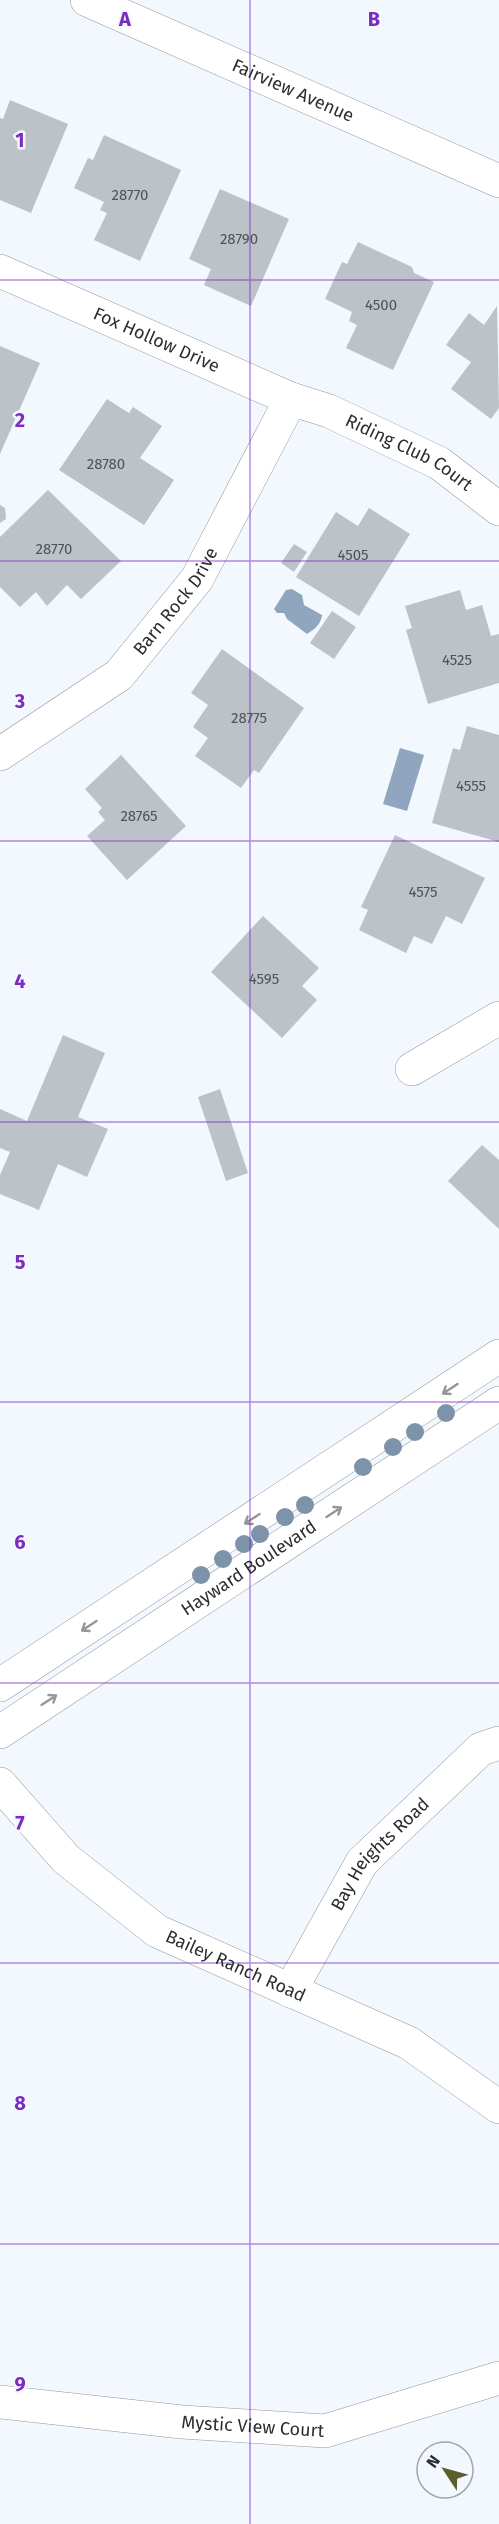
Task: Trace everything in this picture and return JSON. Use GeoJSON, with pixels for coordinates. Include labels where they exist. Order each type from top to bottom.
{"type":"FeatureCollection","features":[{"type":"Feature","properties":{"kind":"street","name":"Fairview Avenue"},"geometry":{"type":"LineString","coordinates":[[87,0],[499,181]]}},
{"type":"Feature","properties":{"kind":"street","name":"Fox Hollow Drive"},"geometry":{"type":"LineString","coordinates":[[0,271],[303,402]]}},
{"type":"Feature","properties":{"kind":"street","name":"Riding Club Court"},"geometry":{"type":"LineString","coordinates":[[303,402],[439,463],[499,509]]}},
{"type":"Feature","properties":{"kind":"street","name":"Barn Rock Drive"},"geometry":{"type":"LineString","coordinates":[[0,754],[119,675],[196,579],[303,402]]}},
{"type":"Feature","properties":{"kind":"street"},"geometry":{"type":"LineString","coordinates":[[412,1069],[499,1018]]}},
{"type":"Feature","properties":{"kind":"street"},"geometry":{"type":"LineString","coordinates":[[0,1685],[499,1356]]}},
{"type":"Feature","properties":{"kind":"street","name":"Hayward Boulevard"},"geometry":{"type":"LineString","coordinates":[[0,1732],[499,1403]]}},
{"type":"Feature","properties":{"kind":"street","name":"Bay Heights Road"},"geometry":{"type":"LineString","coordinates":[[290,1991],[362,1862],[481,1749],[499,1743]]}},
{"type":"Feature","properties":{"kind":"street","name":"Bailey Ranch Road"},"geometry":{"type":"LineString","coordinates":[[0,1784],[66,1859],[157,1931],[409,2043],[499,2107]]}},
{"type":"Feature","properties":{"kind":"street","name":"Mystic View Court"},"geometry":{"type":"LineString","coordinates":[[0,2402],[182,2422],[325,2432],[499,2378]]}},
{"type":"Feature","properties":{"kind":"water"},"geometry":{"type":"Polygon","coordinates":[[[292,589],[302,595],[304,605],[322,615],[317,626],[307,634],[287,619],[284,613],[277,613],[274,609],[286,590],[292,589]]]}},
{"type":"Feature","properties":{"kind":"water"},"geometry":{"type":"Polygon","coordinates":[[[400,748],[424,755],[407,811],[383,804],[400,748]]]}},
{"type":"Feature","properties":{"kind":"building"},"geometry":{"type":"Polygon","coordinates":[[[10,100],[68,124],[31,213],[0,200],[0,118],[3,119],[10,100]]]}},
{"type":"Feature","properties":{"kind":"building"},"geometry":{"type":"Polygon","coordinates":[[[104,135],[181,170],[140,261],[94,240],[107,213],[100,210],[104,202],[74,188],[88,158],[93,160],[104,135]]]}},
{"type":"Feature","properties":{"kind":"building"},"geometry":{"type":"Polygon","coordinates":[[[220,189],[289,219],[251,306],[204,285],[211,269],[189,259],[220,189]]]}},
{"type":"Feature","properties":{"kind":"building"},"geometry":{"type":"Polygon","coordinates":[[[358,242],[412,267],[414,273],[434,282],[393,370],[346,348],[357,325],[349,321],[352,312],[325,299],[342,262],[347,264],[358,242]]]}},
{"type":"Feature","properties":{"kind":"building"},"geometry":{"type":"Polygon","coordinates":[[[497,306],[499,408],[491,419],[451,389],[471,362],[446,345],[469,313],[484,325],[497,306]]]}},
{"type":"Feature","properties":{"kind":"building"},"geometry":{"type":"Polygon","coordinates":[[[0,346],[40,363],[0,454],[0,346]]]}},
{"type":"Feature","properties":{"kind":"building"},"geometry":{"type":"Polygon","coordinates":[[[107,399],[129,413],[133,407],[162,426],[140,458],[174,480],[144,525],[59,470],[107,399]]]}},
{"type":"Feature","properties":{"kind":"building"},"geometry":{"type":"Polygon","coordinates":[[[48,490],[121,561],[81,599],[67,585],[47,606],[36,592],[20,607],[0,587],[0,537],[48,490]]]}},
{"type":"Feature","properties":{"kind":"building"},"geometry":{"type":"Polygon","coordinates":[[[0,505],[5,508],[6,519],[0,523],[0,505]]]}},
{"type":"Feature","properties":{"kind":"building"},"geometry":{"type":"Polygon","coordinates":[[[369,508],[410,534],[359,616],[296,577],[336,512],[358,526],[369,508]]]}},
{"type":"Feature","properties":{"kind":"building"},"geometry":{"type":"Polygon","coordinates":[[[294,544],[307,552],[294,572],[281,563],[294,544]]]}},
{"type":"Feature","properties":{"kind":"building"},"geometry":{"type":"Polygon","coordinates":[[[460,590],[466,610],[482,605],[491,636],[499,634],[499,683],[428,704],[406,630],[412,628],[405,606],[460,590]]]}},
{"type":"Feature","properties":{"kind":"building"},"geometry":{"type":"Polygon","coordinates":[[[332,611],[356,627],[334,659],[310,643],[332,611]]]}},
{"type":"Feature","properties":{"kind":"building"},"geometry":{"type":"Polygon","coordinates":[[[222,649],[304,708],[259,773],[254,770],[241,788],[195,756],[208,738],[193,727],[208,705],[191,693],[222,649]]]}},
{"type":"Feature","properties":{"kind":"building"},"geometry":{"type":"Polygon","coordinates":[[[467,726],[499,735],[499,842],[432,823],[453,748],[460,750],[467,726]]]}},
{"type":"Feature","properties":{"kind":"building"},"geometry":{"type":"Polygon","coordinates":[[[121,755],[186,826],[127,880],[87,836],[105,820],[98,812],[102,808],[85,789],[121,755]]]}},
{"type":"Feature","properties":{"kind":"building"},"geometry":{"type":"Polygon","coordinates":[[[395,835],[485,878],[462,924],[446,916],[432,944],[414,936],[406,953],[359,930],[368,910],[361,907],[395,835]]]}},
{"type":"Feature","properties":{"kind":"building"},"geometry":{"type":"Polygon","coordinates":[[[263,916],[319,968],[302,986],[317,1000],[282,1038],[211,972],[263,916]]]}},
{"type":"Feature","properties":{"kind":"building"},"geometry":{"type":"Polygon","coordinates":[[[63,1035],[105,1053],[78,1117],[108,1129],[87,1177],[58,1164],[39,1210],[0,1194],[0,1175],[10,1152],[0,1148],[0,1109],[27,1121],[63,1035]]]}},
{"type":"Feature","properties":{"kind":"building"},"geometry":{"type":"Polygon","coordinates":[[[220,1089],[248,1173],[226,1181],[198,1097],[220,1089]]]}},
{"type":"Feature","properties":{"kind":"building"},"geometry":{"type":"Polygon","coordinates":[[[482,1145],[499,1160],[499,1229],[448,1181],[482,1145]]]}}]}
